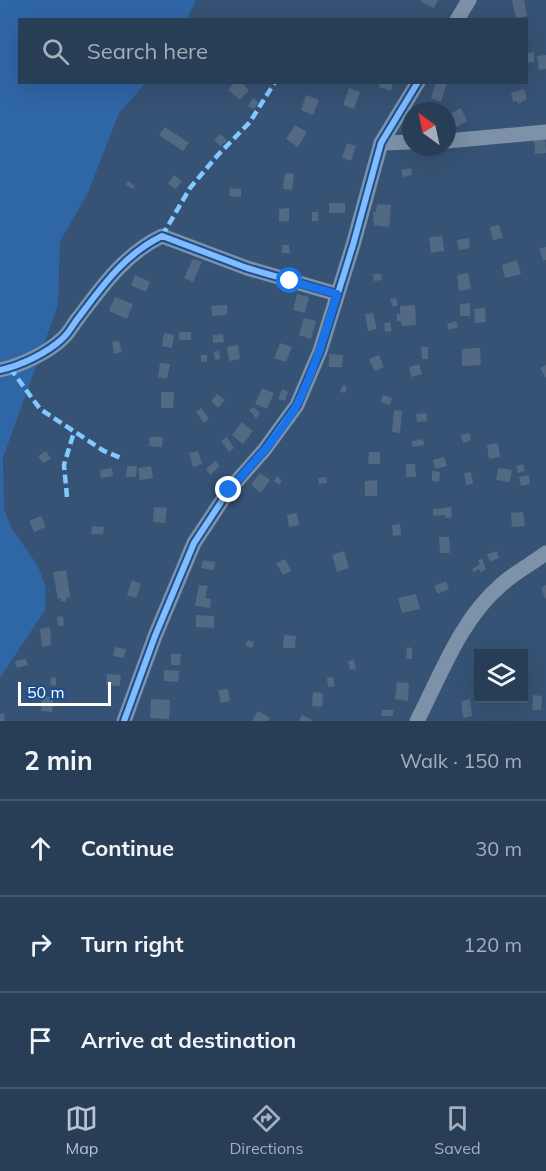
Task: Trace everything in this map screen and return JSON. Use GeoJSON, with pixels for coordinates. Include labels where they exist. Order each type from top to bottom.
{"type":"FeatureCollection","features":[{"type":"Feature","properties":{"kind":"street"},"geometry":{"type":"LineString","coordinates":[[458,18],[469,0]]}},
{"type":"Feature","properties":{"kind":"street"},"geometry":{"type":"LineString","coordinates":[[124,721],[155,636],[194,543],[229,490],[265,449],[297,405],[320,351],[381,143],[417,84]]}},
{"type":"Feature","properties":{"kind":"street"},"geometry":{"type":"LineString","coordinates":[[456,140],[546,132]]}},
{"type":"Feature","properties":{"kind":"street"},"geometry":{"type":"LineString","coordinates":[[381,143],[402,142]]}},
{"type":"Feature","properties":{"kind":"street"},"geometry":{"type":"LineString","coordinates":[[0,370],[32,359],[62,339],[114,271],[145,244],[162,236],[247,268],[337,294]]}},
{"type":"Feature","properties":{"kind":"street"},"geometry":{"type":"LineString","coordinates":[[417,721],[459,637],[472,617],[500,585],[546,553]]}},
{"type":"Feature","properties":{"kind":"shaded area"},"geometry":{"type":"Polygon","coordinates":[[[0,0],[196,0],[187,18],[18,18],[18,84],[145,84],[119,113],[87,195],[60,241],[58,305],[3,458],[4,509],[12,529],[38,566],[46,588],[45,610],[0,678],[0,0]]]}},
{"type":"Feature","properties":{"kind":"building"},"geometry":{"type":"Polygon","coordinates":[[[422,0],[438,0],[434,8],[421,2],[422,0]]]}},
{"type":"Feature","properties":{"kind":"building"},"geometry":{"type":"Polygon","coordinates":[[[512,0],[524,0],[527,16],[516,18],[512,0]]]}},
{"type":"Feature","properties":{"kind":"building"},"geometry":{"type":"Polygon","coordinates":[[[534,52],[534,62],[528,63],[528,53],[534,52]]]}},
{"type":"Feature","properties":{"kind":"building"},"geometry":{"type":"Polygon","coordinates":[[[546,55],[546,69],[539,70],[537,56],[546,55]]]}},
{"type":"Feature","properties":{"kind":"building"},"geometry":{"type":"Polygon","coordinates":[[[233,84],[243,84],[249,90],[240,100],[228,90],[233,84]]]}},
{"type":"Feature","properties":{"kind":"building"},"geometry":{"type":"Polygon","coordinates":[[[380,84],[393,84],[391,91],[379,87],[380,84]]]}},
{"type":"Feature","properties":{"kind":"building"},"geometry":{"type":"Polygon","coordinates":[[[435,84],[447,84],[441,102],[431,98],[435,84]]]}},
{"type":"Feature","properties":{"kind":"building"},"geometry":{"type":"Polygon","coordinates":[[[349,88],[360,92],[354,109],[343,105],[349,88]]]}},
{"type":"Feature","properties":{"kind":"building"},"geometry":{"type":"Polygon","coordinates":[[[524,89],[527,99],[518,104],[517,101],[513,102],[511,93],[524,89]]]}},
{"type":"Feature","properties":{"kind":"building"},"geometry":{"type":"Polygon","coordinates":[[[306,95],[319,100],[313,115],[301,110],[306,95]]]}},
{"type":"Feature","properties":{"kind":"building"},"geometry":{"type":"Polygon","coordinates":[[[253,98],[259,102],[254,109],[248,106],[253,98]]]}},
{"type":"Feature","properties":{"kind":"building"},"geometry":{"type":"Polygon","coordinates":[[[461,108],[467,121],[456,127],[456,111],[461,108]]]}},
{"type":"Feature","properties":{"kind":"building"},"geometry":{"type":"Polygon","coordinates":[[[295,125],[307,132],[298,147],[286,139],[295,125]]]}},
{"type":"Feature","properties":{"kind":"building"},"geometry":{"type":"Polygon","coordinates":[[[165,127],[189,143],[183,151],[159,135],[165,127]]]}},
{"type":"Feature","properties":{"kind":"building"},"geometry":{"type":"Polygon","coordinates":[[[221,134],[227,141],[220,146],[214,140],[221,134]]]}},
{"type":"Feature","properties":{"kind":"building"},"geometry":{"type":"Polygon","coordinates":[[[545,138],[546,153],[535,154],[534,139],[545,138]]]}},
{"type":"Feature","properties":{"kind":"building"},"geometry":{"type":"Polygon","coordinates":[[[347,143],[356,146],[351,161],[342,158],[347,143]]]}},
{"type":"Feature","properties":{"kind":"building"},"geometry":{"type":"Polygon","coordinates":[[[411,168],[412,175],[403,177],[401,170],[411,168]]]}},
{"type":"Feature","properties":{"kind":"building"},"geometry":{"type":"Polygon","coordinates":[[[285,173],[294,174],[292,190],[283,189],[285,173]]]}},
{"type":"Feature","properties":{"kind":"building"},"geometry":{"type":"Polygon","coordinates":[[[174,175],[182,181],[176,189],[168,184],[174,175]]]}},
{"type":"Feature","properties":{"kind":"building"},"geometry":{"type":"Polygon","coordinates":[[[128,181],[135,186],[133,189],[126,185],[128,181]]]}},
{"type":"Feature","properties":{"kind":"building"},"geometry":{"type":"Polygon","coordinates":[[[230,188],[241,189],[241,197],[229,196],[230,188]]]}},
{"type":"Feature","properties":{"kind":"building"},"geometry":{"type":"Polygon","coordinates":[[[329,203],[345,203],[345,213],[329,213],[329,203]]]}},
{"type":"Feature","properties":{"kind":"building"},"geometry":{"type":"Polygon","coordinates":[[[377,204],[391,205],[389,227],[374,225],[373,212],[376,212],[377,204]]]}},
{"type":"Feature","properties":{"kind":"building"},"geometry":{"type":"Polygon","coordinates":[[[289,208],[289,221],[279,222],[279,209],[289,208]]]}},
{"type":"Feature","properties":{"kind":"building"},"geometry":{"type":"Polygon","coordinates":[[[312,212],[318,212],[318,221],[312,221],[312,212]]]}},
{"type":"Feature","properties":{"kind":"building"},"geometry":{"type":"Polygon","coordinates":[[[499,225],[503,238],[493,240],[490,227],[499,225]]]}},
{"type":"Feature","properties":{"kind":"building"},"geometry":{"type":"Polygon","coordinates":[[[442,236],[444,251],[431,253],[429,237],[442,236]]]}},
{"type":"Feature","properties":{"kind":"building"},"geometry":{"type":"Polygon","coordinates":[[[469,238],[470,248],[459,250],[457,240],[469,238]]]}},
{"type":"Feature","properties":{"kind":"building"},"geometry":{"type":"Polygon","coordinates":[[[282,245],[289,245],[290,253],[282,253],[282,245]]]}},
{"type":"Feature","properties":{"kind":"building"},"geometry":{"type":"Polygon","coordinates":[[[546,247],[546,260],[543,260],[539,249],[546,247]]]}},
{"type":"Feature","properties":{"kind":"building"},"geometry":{"type":"Polygon","coordinates":[[[193,259],[202,262],[193,282],[184,278],[193,259]]]}},
{"type":"Feature","properties":{"kind":"building"},"geometry":{"type":"Polygon","coordinates":[[[517,260],[521,274],[505,278],[502,265],[517,260]]]}},
{"type":"Feature","properties":{"kind":"building"},"geometry":{"type":"Polygon","coordinates":[[[468,273],[471,289],[459,291],[457,275],[468,273]]]}},
{"type":"Feature","properties":{"kind":"building"},"geometry":{"type":"Polygon","coordinates":[[[373,274],[381,274],[382,280],[374,281],[373,274]]]}},
{"type":"Feature","properties":{"kind":"building"},"geometry":{"type":"Polygon","coordinates":[[[135,275],[150,282],[146,292],[131,285],[135,275]]]}},
{"type":"Feature","properties":{"kind":"building"},"geometry":{"type":"Polygon","coordinates":[[[297,294],[309,297],[305,313],[293,310],[297,294]]]}},
{"type":"Feature","properties":{"kind":"building"},"geometry":{"type":"Polygon","coordinates":[[[115,297],[133,304],[127,319],[109,311],[115,297]]]}},
{"type":"Feature","properties":{"kind":"building"},"geometry":{"type":"Polygon","coordinates":[[[396,298],[398,305],[393,307],[390,299],[396,298]]]}},
{"type":"Feature","properties":{"kind":"building"},"geometry":{"type":"Polygon","coordinates":[[[470,303],[470,316],[460,316],[460,304],[470,303]]]}},
{"type":"Feature","properties":{"kind":"building"},"geometry":{"type":"Polygon","coordinates":[[[227,305],[227,315],[212,316],[211,306],[227,305]]]}},
{"type":"Feature","properties":{"kind":"building"},"geometry":{"type":"Polygon","coordinates":[[[415,305],[416,325],[402,326],[401,321],[397,321],[400,306],[415,305]]]}},
{"type":"Feature","properties":{"kind":"building"},"geometry":{"type":"Polygon","coordinates":[[[485,308],[486,322],[475,323],[474,309],[485,308]]]}},
{"type":"Feature","properties":{"kind":"building"},"geometry":{"type":"Polygon","coordinates":[[[373,313],[377,329],[368,331],[365,314],[373,313]]]}},
{"type":"Feature","properties":{"kind":"building"},"geometry":{"type":"Polygon","coordinates":[[[304,318],[316,321],[311,339],[299,335],[304,318]]]}},
{"type":"Feature","properties":{"kind":"building"},"geometry":{"type":"Polygon","coordinates":[[[456,321],[458,327],[449,330],[447,324],[456,321]]]}},
{"type":"Feature","properties":{"kind":"building"},"geometry":{"type":"Polygon","coordinates":[[[390,322],[392,331],[385,332],[384,323],[390,322]]]}},
{"type":"Feature","properties":{"kind":"building"},"geometry":{"type":"Polygon","coordinates":[[[179,332],[191,332],[191,340],[179,340],[179,332]]]}},
{"type":"Feature","properties":{"kind":"building"},"geometry":{"type":"Polygon","coordinates":[[[164,333],[174,335],[172,348],[162,346],[164,333]]]}},
{"type":"Feature","properties":{"kind":"building"},"geometry":{"type":"Polygon","coordinates":[[[223,334],[224,342],[213,343],[213,335],[223,334]]]}},
{"type":"Feature","properties":{"kind":"building"},"geometry":{"type":"Polygon","coordinates":[[[119,341],[122,352],[114,354],[112,342],[119,341]]]}},
{"type":"Feature","properties":{"kind":"building"},"geometry":{"type":"Polygon","coordinates":[[[280,343],[292,347],[286,362],[274,358],[280,343]]]}},
{"type":"Feature","properties":{"kind":"building"},"geometry":{"type":"Polygon","coordinates":[[[238,345],[240,359],[229,361],[227,347],[238,345]]]}},
{"type":"Feature","properties":{"kind":"building"},"geometry":{"type":"Polygon","coordinates":[[[421,347],[428,347],[428,359],[422,359],[421,347]]]}},
{"type":"Feature","properties":{"kind":"building"},"geometry":{"type":"Polygon","coordinates":[[[480,348],[481,365],[462,366],[462,349],[480,348]]]}},
{"type":"Feature","properties":{"kind":"building"},"geometry":{"type":"Polygon","coordinates":[[[219,351],[220,359],[215,360],[214,352],[219,351]]]}},
{"type":"Feature","properties":{"kind":"building"},"geometry":{"type":"Polygon","coordinates":[[[329,354],[343,355],[342,367],[329,367],[329,354]]]}},
{"type":"Feature","properties":{"kind":"building"},"geometry":{"type":"Polygon","coordinates":[[[201,355],[207,355],[207,362],[201,362],[201,355]]]}},
{"type":"Feature","properties":{"kind":"building"},"geometry":{"type":"Polygon","coordinates":[[[379,355],[384,367],[375,371],[369,359],[379,355]]]}},
{"type":"Feature","properties":{"kind":"building"},"geometry":{"type":"Polygon","coordinates":[[[160,363],[170,364],[167,379],[158,377],[160,363]]]}},
{"type":"Feature","properties":{"kind":"building"},"geometry":{"type":"Polygon","coordinates":[[[419,364],[422,374],[411,377],[409,367],[419,364]]]}},
{"type":"Feature","properties":{"kind":"building"},"geometry":{"type":"Polygon","coordinates":[[[546,365],[546,378],[540,368],[546,365]]]}},
{"type":"Feature","properties":{"kind":"building"},"geometry":{"type":"Polygon","coordinates":[[[343,385],[347,387],[345,393],[340,392],[343,385]]]}},
{"type":"Feature","properties":{"kind":"building"},"geometry":{"type":"Polygon","coordinates":[[[262,388],[274,393],[267,409],[255,404],[262,388]]]}},
{"type":"Feature","properties":{"kind":"building"},"geometry":{"type":"Polygon","coordinates":[[[282,389],[288,392],[285,401],[278,399],[282,389]]]}},
{"type":"Feature","properties":{"kind":"building"},"geometry":{"type":"Polygon","coordinates":[[[161,392],[174,392],[173,408],[161,408],[161,392]]]}},
{"type":"Feature","properties":{"kind":"building"},"geometry":{"type":"Polygon","coordinates":[[[217,394],[225,400],[218,408],[211,401],[217,394]]]}},
{"type":"Feature","properties":{"kind":"building"},"geometry":{"type":"Polygon","coordinates":[[[383,395],[392,398],[390,405],[381,402],[383,395]]]}},
{"type":"Feature","properties":{"kind":"building"},"geometry":{"type":"Polygon","coordinates":[[[254,407],[260,414],[256,418],[249,410],[254,407]]]}},
{"type":"Feature","properties":{"kind":"building"},"geometry":{"type":"Polygon","coordinates":[[[201,408],[209,418],[204,423],[196,412],[201,408]]]}},
{"type":"Feature","properties":{"kind":"building"},"geometry":{"type":"Polygon","coordinates":[[[394,410],[402,411],[400,433],[392,432],[394,410]]]}},
{"type":"Feature","properties":{"kind":"building"},"geometry":{"type":"Polygon","coordinates":[[[426,413],[427,421],[417,422],[416,414],[426,413]]]}},
{"type":"Feature","properties":{"kind":"building"},"geometry":{"type":"Polygon","coordinates":[[[242,422],[253,431],[243,444],[232,435],[242,422]]]}},
{"type":"Feature","properties":{"kind":"building"},"geometry":{"type":"Polygon","coordinates":[[[469,433],[471,440],[463,443],[461,435],[469,433]]]}},
{"type":"Feature","properties":{"kind":"building"},"geometry":{"type":"Polygon","coordinates":[[[150,437],[163,437],[162,447],[149,446],[150,437]]]}},
{"type":"Feature","properties":{"kind":"building"},"geometry":{"type":"Polygon","coordinates":[[[227,437],[234,448],[229,452],[221,441],[227,437]]]}},
{"type":"Feature","properties":{"kind":"building"},"geometry":{"type":"Polygon","coordinates":[[[423,439],[424,445],[412,447],[412,441],[423,439]]]}},
{"type":"Feature","properties":{"kind":"building"},"geometry":{"type":"Polygon","coordinates":[[[498,443],[500,457],[489,459],[487,445],[498,443]]]}},
{"type":"Feature","properties":{"kind":"building"},"geometry":{"type":"Polygon","coordinates":[[[46,451],[51,459],[43,463],[38,456],[46,451]]]}},
{"type":"Feature","properties":{"kind":"building"},"geometry":{"type":"Polygon","coordinates":[[[198,451],[202,464],[193,467],[189,453],[198,451]]]}},
{"type":"Feature","properties":{"kind":"building"},"geometry":{"type":"Polygon","coordinates":[[[369,452],[380,452],[380,464],[368,464],[369,452]]]}},
{"type":"Feature","properties":{"kind":"building"},"geometry":{"type":"Polygon","coordinates":[[[444,457],[447,466],[435,469],[433,460],[444,457]]]}},
{"type":"Feature","properties":{"kind":"building"},"geometry":{"type":"Polygon","coordinates":[[[215,461],[220,466],[210,475],[206,469],[215,461]]]}},
{"type":"Feature","properties":{"kind":"building"},"geometry":{"type":"Polygon","coordinates":[[[406,464],[415,464],[416,477],[406,477],[406,464]]]}},
{"type":"Feature","properties":{"kind":"building"},"geometry":{"type":"Polygon","coordinates":[[[523,464],[525,471],[518,473],[516,466],[523,464]]]}},
{"type":"Feature","properties":{"kind":"building"},"geometry":{"type":"Polygon","coordinates":[[[127,466],[137,466],[136,477],[126,477],[127,466]]]}},
{"type":"Feature","properties":{"kind":"building"},"geometry":{"type":"Polygon","coordinates":[[[151,466],[153,478],[140,480],[138,468],[151,466]]]}},
{"type":"Feature","properties":{"kind":"building"},"geometry":{"type":"Polygon","coordinates":[[[112,468],[113,476],[101,478],[100,470],[112,468]]]}},
{"type":"Feature","properties":{"kind":"building"},"geometry":{"type":"Polygon","coordinates":[[[498,468],[512,470],[510,482],[496,480],[498,468]]]}},
{"type":"Feature","properties":{"kind":"building"},"geometry":{"type":"Polygon","coordinates":[[[432,471],[440,472],[439,482],[432,481],[432,471]]]}},
{"type":"Feature","properties":{"kind":"building"},"geometry":{"type":"Polygon","coordinates":[[[471,472],[473,484],[466,485],[464,473],[471,472]]]}},
{"type":"Feature","properties":{"kind":"building"},"geometry":{"type":"Polygon","coordinates":[[[260,473],[270,480],[261,493],[251,485],[260,473]]]}},
{"type":"Feature","properties":{"kind":"building"},"geometry":{"type":"Polygon","coordinates":[[[529,475],[530,484],[521,486],[519,477],[529,475]]]}},
{"type":"Feature","properties":{"kind":"building"},"geometry":{"type":"Polygon","coordinates":[[[277,476],[282,481],[279,485],[274,481],[277,476]]]}},
{"type":"Feature","properties":{"kind":"building"},"geometry":{"type":"Polygon","coordinates":[[[326,477],[327,483],[319,484],[318,478],[326,477]]]}},
{"type":"Feature","properties":{"kind":"building"},"geometry":{"type":"Polygon","coordinates":[[[377,480],[377,496],[365,496],[365,481],[377,480]]]}},
{"type":"Feature","properties":{"kind":"building"},"geometry":{"type":"Polygon","coordinates":[[[154,507],[167,508],[165,523],[153,522],[154,507]]]}},
{"type":"Feature","properties":{"kind":"building"},"geometry":{"type":"Polygon","coordinates":[[[451,507],[452,517],[433,516],[433,509],[451,507]]]}},
{"type":"Feature","properties":{"kind":"building"},"geometry":{"type":"Polygon","coordinates":[[[523,512],[525,526],[512,527],[511,513],[523,512]]]}},
{"type":"Feature","properties":{"kind":"building"},"geometry":{"type":"Polygon","coordinates":[[[297,513],[299,525],[289,527],[287,515],[297,513]]]}},
{"type":"Feature","properties":{"kind":"building"},"geometry":{"type":"Polygon","coordinates":[[[41,516],[46,527],[34,532],[29,521],[41,516]]]}},
{"type":"Feature","properties":{"kind":"building"},"geometry":{"type":"Polygon","coordinates":[[[400,524],[401,535],[393,536],[392,525],[400,524]]]}},
{"type":"Feature","properties":{"kind":"building"},"geometry":{"type":"Polygon","coordinates":[[[92,526],[104,527],[103,534],[91,534],[92,526]]]}},
{"type":"Feature","properties":{"kind":"building"},"geometry":{"type":"Polygon","coordinates":[[[439,537],[449,537],[450,553],[440,553],[439,537]]]}},
{"type":"Feature","properties":{"kind":"building"},"geometry":{"type":"Polygon","coordinates":[[[344,551],[349,568],[337,572],[332,555],[344,551]]]}},
{"type":"Feature","properties":{"kind":"building"},"geometry":{"type":"Polygon","coordinates":[[[497,551],[499,558],[490,562],[487,554],[497,551]]]}},
{"type":"Feature","properties":{"kind":"building"},"geometry":{"type":"Polygon","coordinates":[[[482,558],[486,569],[474,572],[472,569],[480,564],[478,561],[482,558]]]}},
{"type":"Feature","properties":{"kind":"building"},"geometry":{"type":"Polygon","coordinates":[[[285,559],[291,571],[283,575],[276,563],[285,559]]]}},
{"type":"Feature","properties":{"kind":"building"},"geometry":{"type":"Polygon","coordinates":[[[203,560],[215,562],[214,570],[201,568],[203,560]]]}},
{"type":"Feature","properties":{"kind":"building"},"geometry":{"type":"Polygon","coordinates":[[[66,570],[70,597],[61,602],[61,598],[58,599],[53,572],[66,570]]]}},
{"type":"Feature","properties":{"kind":"building"},"geometry":{"type":"Polygon","coordinates":[[[132,580],[141,584],[136,598],[127,595],[132,580]]]}},
{"type":"Feature","properties":{"kind":"building"},"geometry":{"type":"Polygon","coordinates":[[[446,581],[449,589],[438,594],[434,586],[446,581]]]}},
{"type":"Feature","properties":{"kind":"building"},"geometry":{"type":"Polygon","coordinates":[[[199,585],[208,586],[205,598],[211,599],[210,608],[195,606],[199,585]]]}},
{"type":"Feature","properties":{"kind":"building"},"geometry":{"type":"Polygon","coordinates":[[[546,585],[546,600],[541,588],[546,585]]]}},
{"type":"Feature","properties":{"kind":"building"},"geometry":{"type":"Polygon","coordinates":[[[416,594],[420,609],[402,613],[398,598],[416,594]]]}},
{"type":"Feature","properties":{"kind":"building"},"geometry":{"type":"Polygon","coordinates":[[[196,615],[214,616],[214,628],[196,627],[196,615]]]}},
{"type":"Feature","properties":{"kind":"building"},"geometry":{"type":"Polygon","coordinates":[[[63,616],[64,625],[58,626],[57,617],[63,616]]]}},
{"type":"Feature","properties":{"kind":"building"},"geometry":{"type":"Polygon","coordinates":[[[50,627],[51,645],[42,647],[40,629],[50,627]]]}},
{"type":"Feature","properties":{"kind":"building"},"geometry":{"type":"Polygon","coordinates":[[[284,635],[296,636],[295,648],[283,648],[284,635]]]}},
{"type":"Feature","properties":{"kind":"building"},"geometry":{"type":"Polygon","coordinates":[[[248,640],[254,642],[252,648],[245,645],[248,640]]]}},
{"type":"Feature","properties":{"kind":"building"},"geometry":{"type":"Polygon","coordinates":[[[115,647],[126,649],[124,658],[113,656],[115,647]]]}},
{"type":"Feature","properties":{"kind":"building"},"geometry":{"type":"Polygon","coordinates":[[[407,647],[412,648],[412,659],[406,659],[407,647]]]}},
{"type":"Feature","properties":{"kind":"building"},"geometry":{"type":"Polygon","coordinates":[[[171,654],[181,654],[180,665],[171,665],[171,654]]]}},
{"type":"Feature","properties":{"kind":"building"},"geometry":{"type":"Polygon","coordinates":[[[26,659],[28,665],[17,668],[15,661],[26,659]]]}},
{"type":"Feature","properties":{"kind":"building"},"geometry":{"type":"Polygon","coordinates":[[[354,660],[356,669],[350,670],[348,661],[354,660]]]}},
{"type":"Feature","properties":{"kind":"building"},"geometry":{"type":"Polygon","coordinates":[[[164,670],[179,671],[178,682],[164,681],[164,670]]]}},
{"type":"Feature","properties":{"kind":"building"},"geometry":{"type":"Polygon","coordinates":[[[107,674],[121,675],[120,686],[106,685],[107,674]]]}},
{"type":"Feature","properties":{"kind":"building"},"geometry":{"type":"Polygon","coordinates":[[[51,677],[56,678],[56,686],[50,685],[51,677]]]}},
{"type":"Feature","properties":{"kind":"building"},"geometry":{"type":"Polygon","coordinates":[[[333,677],[335,686],[328,687],[327,678],[333,677]]]}},
{"type":"Feature","properties":{"kind":"building"},"geometry":{"type":"Polygon","coordinates":[[[397,682],[409,683],[408,701],[395,699],[397,682]]]}},
{"type":"Feature","properties":{"kind":"building"},"geometry":{"type":"Polygon","coordinates":[[[228,689],[230,701],[221,703],[218,690],[228,689]]]}},
{"type":"Feature","properties":{"kind":"building"},"geometry":{"type":"Polygon","coordinates":[[[313,692],[323,693],[322,707],[312,706],[313,692]]]}},
{"type":"Feature","properties":{"kind":"building"},"geometry":{"type":"Polygon","coordinates":[[[533,695],[542,696],[541,710],[532,710],[533,695]]]}},
{"type":"Feature","properties":{"kind":"building"},"geometry":{"type":"Polygon","coordinates":[[[42,696],[54,697],[52,712],[41,711],[42,696]]]}},
{"type":"Feature","properties":{"kind":"building"},"geometry":{"type":"Polygon","coordinates":[[[151,699],[170,700],[169,719],[150,718],[151,699]]]}},
{"type":"Feature","properties":{"kind":"building"},"geometry":{"type":"Polygon","coordinates":[[[470,699],[472,716],[463,718],[461,701],[470,699]]]}},
{"type":"Feature","properties":{"kind":"building"},"geometry":{"type":"Polygon","coordinates":[[[382,710],[393,710],[393,716],[381,716],[382,710]]]}},
{"type":"Feature","properties":{"kind":"building"},"geometry":{"type":"Polygon","coordinates":[[[258,711],[270,718],[268,721],[252,721],[258,711]]]}},
{"type":"Feature","properties":{"kind":"building"},"geometry":{"type":"Polygon","coordinates":[[[4,713],[5,721],[0,721],[0,714],[4,713]]]}},
{"type":"Feature","properties":{"kind":"building"},"geometry":{"type":"Polygon","coordinates":[[[302,715],[314,721],[299,721],[302,715]]]}},
{"type":"Feature","properties":{"kind":"marked path"},"geometry":{"type":"LineString","coordinates":[[162,236],[190,188],[250,122],[274,84]]}},
{"type":"Feature","properties":{"kind":"marked path"},"geometry":{"type":"LineString","coordinates":[[10,368],[40,409],[104,451],[121,458]]}},
{"type":"Feature","properties":{"kind":"marked path"},"geometry":{"type":"LineString","coordinates":[[67,497],[64,465],[74,432]]}},
{"type":"Feature","properties":{"kind":"cycle path"},"geometry":{"type":"LineString","coordinates":[[124,721],[155,636],[194,543],[229,490],[265,449],[297,405],[320,351],[353,245],[381,143],[417,84]]}},
{"type":"Feature","properties":{"kind":"cycle path"},"geometry":{"type":"LineString","coordinates":[[0,370],[33,358],[56,344],[67,334],[116,271],[137,252],[162,236],[247,268],[337,294]]}},
{"type":"Feature","properties":{"kind":"route"},"geometry":{"type":"LineString","coordinates":[[229,490],[265,449],[297,405],[320,351],[337,294],[290,281]]}}]}
